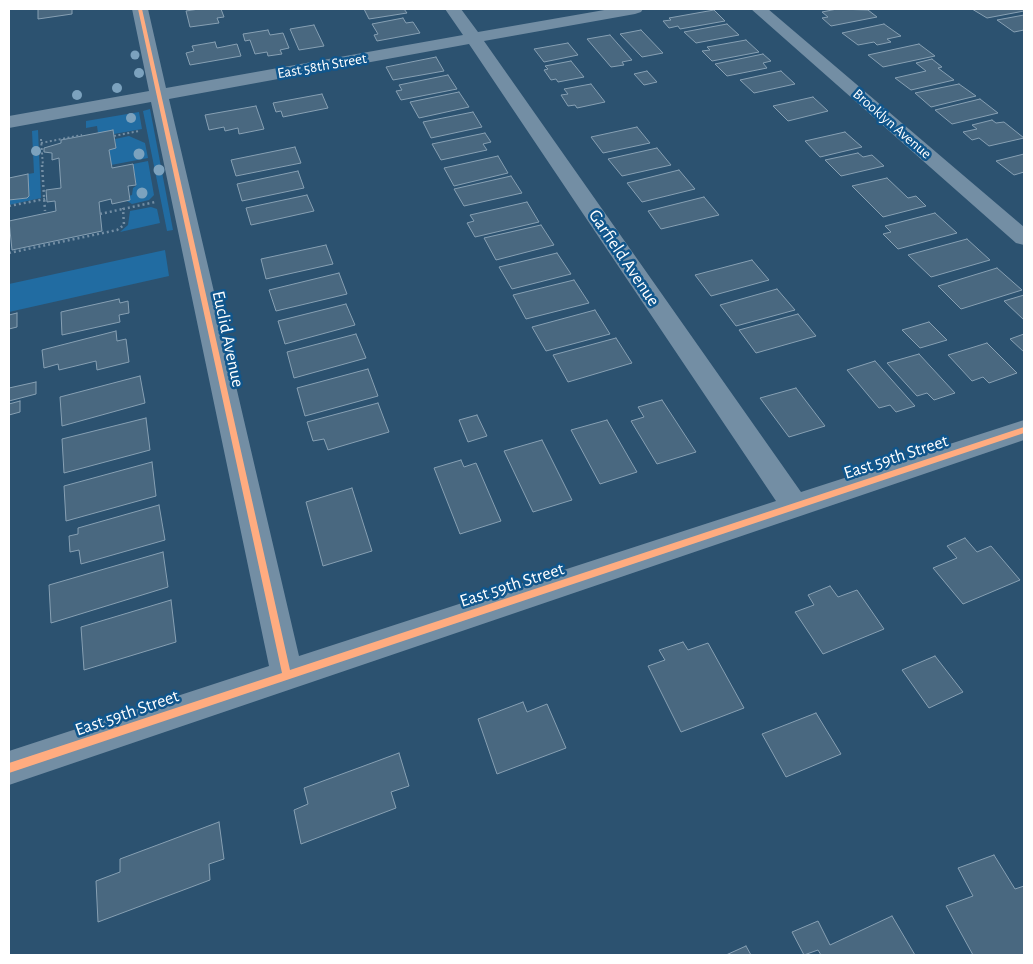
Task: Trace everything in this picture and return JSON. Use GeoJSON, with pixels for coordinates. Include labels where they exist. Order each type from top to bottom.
{"type":"FeatureCollection","features":[{"type":"Feature","properties":{"kind":"street","name":"Euclid Avenue"},"geometry":{"type":"LineString","coordinates":[[140,9],[287,675]]}},
{"type":"Feature","properties":{"kind":"street","name":"Garfield Avenue"},"geometry":{"type":"LineString","coordinates":[[453,9],[795,506]]}},
{"type":"Feature","properties":{"kind":"street","name":"East 58th Street"},"geometry":{"type":"LineString","coordinates":[[9,122],[635,9]]}},
{"type":"Feature","properties":{"kind":"street","name":"Brooklyn Avenue"},"geometry":{"type":"LineString","coordinates":[[759,9],[1024,238]]}},
{"type":"Feature","properties":{"kind":"street","name":"East 59th Street"},"geometry":{"type":"LineString","coordinates":[[9,768],[1024,430]]}},
{"type":"Feature","properties":{"kind":"path"},"geometry":{"type":"LineString","coordinates":[[114,136],[145,130]]}},
{"type":"Feature","properties":{"kind":"path"},"geometry":{"type":"LineString","coordinates":[[41,143],[82,135]]}},
{"type":"Feature","properties":{"kind":"path"},"geometry":{"type":"LineString","coordinates":[[40,136],[45,211]]}},
{"type":"Feature","properties":{"kind":"path"},"geometry":{"type":"LineString","coordinates":[[9,206],[44,198]]}},
{"type":"Feature","properties":{"kind":"path"},"geometry":{"type":"LineString","coordinates":[[100,214],[158,202]]}},
{"type":"Feature","properties":{"kind":"path"},"geometry":{"type":"LineString","coordinates":[[9,253],[117,230],[124,224],[123,209]]}},
{"type":"Feature","properties":{"kind":"shaded area"},"geometry":{"type":"Polygon","coordinates":[[[150,109],[173,230],[167,231],[143,111],[150,109]]]}},
{"type":"Feature","properties":{"kind":"shaded area"},"geometry":{"type":"Polygon","coordinates":[[[139,112],[142,129],[114,134],[113,130],[98,133],[97,126],[86,128],[86,121],[139,112]]]}},
{"type":"Feature","properties":{"kind":"shaded area"},"geometry":{"type":"Polygon","coordinates":[[[38,130],[41,198],[9,205],[9,200],[27,198],[29,196],[28,174],[34,173],[32,131],[38,130]]]}},
{"type":"Feature","properties":{"kind":"shaded area"},"geometry":{"type":"Polygon","coordinates":[[[129,136],[145,143],[148,158],[111,165],[109,150],[116,148],[115,139],[129,136]]]}},
{"type":"Feature","properties":{"kind":"shaded area"},"geometry":{"type":"Polygon","coordinates":[[[148,161],[154,195],[149,200],[132,204],[127,201],[130,200],[129,196],[132,195],[133,188],[136,186],[133,164],[148,161]]]}},
{"type":"Feature","properties":{"kind":"shaded area"},"geometry":{"type":"Polygon","coordinates":[[[151,207],[157,209],[160,223],[120,232],[128,225],[130,211],[151,207]]]}},
{"type":"Feature","properties":{"kind":"shaded area"},"geometry":{"type":"Polygon","coordinates":[[[165,250],[169,276],[9,312],[9,284],[165,250]]]}},
{"type":"Feature","properties":{"kind":"building"},"geometry":{"type":"Polygon","coordinates":[[[38,9],[72,9],[72,14],[38,19],[38,9]]]}},
{"type":"Feature","properties":{"kind":"building"},"geometry":{"type":"Polygon","coordinates":[[[221,9],[224,17],[217,18],[219,23],[190,27],[186,11],[221,9]]]}},
{"type":"Feature","properties":{"kind":"building"},"geometry":{"type":"Polygon","coordinates":[[[364,9],[404,9],[407,13],[369,19],[364,9]]]}},
{"type":"Feature","properties":{"kind":"building"},"geometry":{"type":"Polygon","coordinates":[[[837,9],[868,10],[877,17],[831,26],[822,18],[828,17],[822,12],[837,9]]]}},
{"type":"Feature","properties":{"kind":"building"},"geometry":{"type":"Polygon","coordinates":[[[972,9],[1023,9],[1024,11],[987,18],[972,9]]]}},
{"type":"Feature","properties":{"kind":"building"},"geometry":{"type":"Polygon","coordinates":[[[714,10],[725,21],[680,29],[678,26],[669,28],[663,21],[671,20],[669,18],[714,10]]]}},
{"type":"Feature","properties":{"kind":"building"},"geometry":{"type":"Polygon","coordinates":[[[1024,15],[1024,30],[1014,32],[997,20],[1024,15]]]}},
{"type":"Feature","properties":{"kind":"building"},"geometry":{"type":"Polygon","coordinates":[[[403,18],[406,23],[413,22],[420,33],[377,41],[374,35],[378,34],[372,24],[403,18]]]}},
{"type":"Feature","properties":{"kind":"building"},"geometry":{"type":"Polygon","coordinates":[[[727,24],[739,35],[696,43],[684,32],[727,24]]]}},
{"type":"Feature","properties":{"kind":"building"},"geometry":{"type":"Polygon","coordinates":[[[884,24],[901,36],[887,39],[891,42],[877,45],[874,42],[858,45],[842,33],[884,24]]]}},
{"type":"Feature","properties":{"kind":"building"},"geometry":{"type":"Polygon","coordinates":[[[314,25],[324,46],[299,50],[290,29],[314,25]]]}},
{"type":"Feature","properties":{"kind":"building"},"geometry":{"type":"Polygon","coordinates":[[[268,30],[270,35],[283,33],[289,48],[280,50],[282,54],[268,56],[267,52],[255,54],[250,40],[245,41],[243,34],[268,30]]]}},
{"type":"Feature","properties":{"kind":"building"},"geometry":{"type":"Polygon","coordinates":[[[641,30],[663,53],[642,57],[620,34],[641,30]]]}},
{"type":"Feature","properties":{"kind":"building"},"geometry":{"type":"Polygon","coordinates":[[[610,35],[632,60],[622,62],[624,65],[611,67],[587,39],[610,35]]]}},
{"type":"Feature","properties":{"kind":"building"},"geometry":{"type":"Polygon","coordinates":[[[746,40],[759,52],[712,61],[702,51],[710,50],[707,47],[746,40]]]}},
{"type":"Feature","properties":{"kind":"building"},"geometry":{"type":"Polygon","coordinates":[[[215,42],[217,48],[237,44],[241,56],[190,65],[186,53],[194,51],[192,46],[215,42]]]}},
{"type":"Feature","properties":{"kind":"building"},"geometry":{"type":"Polygon","coordinates":[[[568,43],[578,55],[544,62],[534,49],[568,43]]]}},
{"type":"Feature","properties":{"kind":"building"},"geometry":{"type":"Polygon","coordinates":[[[919,44],[935,56],[883,67],[868,55],[919,44]]]}},
{"type":"Feature","properties":{"kind":"building"},"geometry":{"type":"Polygon","coordinates":[[[763,54],[771,61],[763,63],[767,68],[727,76],[715,64],[763,54]]]}},
{"type":"Feature","properties":{"kind":"building"},"geometry":{"type":"Polygon","coordinates":[[[436,57],[444,71],[393,80],[386,67],[436,57]]]}},
{"type":"Feature","properties":{"kind":"building"},"geometry":{"type":"Polygon","coordinates":[[[932,59],[942,67],[938,68],[954,80],[911,90],[895,78],[926,71],[916,63],[932,59]]]}},
{"type":"Feature","properties":{"kind":"building"},"geometry":{"type":"Polygon","coordinates":[[[571,61],[584,77],[558,82],[556,79],[551,80],[544,70],[548,69],[545,66],[571,61]]]}},
{"type":"Feature","properties":{"kind":"building"},"geometry":{"type":"Polygon","coordinates":[[[647,71],[657,82],[644,85],[634,74],[647,71]]]}},
{"type":"Feature","properties":{"kind":"building"},"geometry":{"type":"Polygon","coordinates":[[[781,71],[795,84],[754,93],[740,80],[781,71]]]}},
{"type":"Feature","properties":{"kind":"building"},"geometry":{"type":"Polygon","coordinates":[[[448,75],[457,89],[401,100],[396,91],[402,90],[399,85],[448,75]]]}},
{"type":"Feature","properties":{"kind":"building"},"geometry":{"type":"Polygon","coordinates":[[[591,84],[605,102],[577,108],[575,105],[568,106],[561,95],[568,94],[564,89],[591,84]]]}},
{"type":"Feature","properties":{"kind":"building"},"geometry":{"type":"Polygon","coordinates":[[[959,84],[976,96],[931,107],[915,93],[959,84]]]}},
{"type":"Feature","properties":{"kind":"building"},"geometry":{"type":"Polygon","coordinates":[[[459,92],[469,107],[419,118],[410,102],[459,92]]]}},
{"type":"Feature","properties":{"kind":"building"},"geometry":{"type":"Polygon","coordinates":[[[322,94],[328,108],[283,117],[281,111],[276,112],[273,103],[322,94]]]}},
{"type":"Feature","properties":{"kind":"building"},"geometry":{"type":"Polygon","coordinates":[[[813,97],[828,111],[788,121],[773,106],[813,97]]]}},
{"type":"Feature","properties":{"kind":"building"},"geometry":{"type":"Polygon","coordinates":[[[980,99],[998,113],[952,124],[935,110],[980,99]]]}},
{"type":"Feature","properties":{"kind":"building"},"geometry":{"type":"Polygon","coordinates":[[[256,106],[264,129],[239,134],[238,128],[225,131],[224,127],[209,130],[205,115],[256,106]]]}},
{"type":"Feature","properties":{"kind":"building"},"geometry":{"type":"Polygon","coordinates":[[[473,112],[482,127],[431,138],[423,122],[473,112]]]}},
{"type":"Feature","properties":{"kind":"building"},"geometry":{"type":"Polygon","coordinates":[[[992,120],[996,123],[1004,122],[1024,138],[989,146],[979,138],[972,140],[963,132],[977,129],[972,125],[992,120]]]}},
{"type":"Feature","properties":{"kind":"building"},"geometry":{"type":"Polygon","coordinates":[[[637,127],[650,143],[603,153],[591,137],[637,127]]]}},
{"type":"Feature","properties":{"kind":"building"},"geometry":{"type":"Polygon","coordinates":[[[113,130],[116,148],[109,150],[112,168],[133,164],[136,185],[128,186],[130,200],[112,204],[111,199],[99,202],[102,231],[12,250],[9,221],[56,211],[55,201],[47,202],[46,190],[61,188],[59,158],[52,160],[52,153],[44,152],[44,148],[61,143],[61,140],[113,130]]]}},
{"type":"Feature","properties":{"kind":"building"},"geometry":{"type":"Polygon","coordinates":[[[845,132],[862,147],[820,157],[805,141],[845,132]]]}},
{"type":"Feature","properties":{"kind":"building"},"geometry":{"type":"Polygon","coordinates":[[[485,133],[491,142],[483,144],[487,150],[441,160],[432,144],[485,133]]]}},
{"type":"Feature","properties":{"kind":"building"},"geometry":{"type":"Polygon","coordinates":[[[295,147],[301,163],[236,176],[231,160],[295,147]]]}},
{"type":"Feature","properties":{"kind":"building"},"geometry":{"type":"Polygon","coordinates":[[[657,148],[671,165],[622,176],[608,159],[657,148]]]}},
{"type":"Feature","properties":{"kind":"building"},"geometry":{"type":"Polygon","coordinates":[[[858,153],[863,157],[872,155],[884,166],[841,176],[825,160],[858,153]]]}},
{"type":"Feature","properties":{"kind":"building"},"geometry":{"type":"Polygon","coordinates":[[[1024,154],[1024,172],[1014,175],[996,161],[1024,154]]]}},
{"type":"Feature","properties":{"kind":"building"},"geometry":{"type":"Polygon","coordinates":[[[498,156],[508,173],[454,186],[444,168],[498,156]]]}},
{"type":"Feature","properties":{"kind":"building"},"geometry":{"type":"Polygon","coordinates":[[[679,170],[695,189],[642,202],[627,183],[679,170]]]}},
{"type":"Feature","properties":{"kind":"building"},"geometry":{"type":"Polygon","coordinates":[[[298,171],[304,188],[242,201],[237,184],[298,171]]]}},
{"type":"Feature","properties":{"kind":"building"},"geometry":{"type":"Polygon","coordinates":[[[28,174],[29,196],[27,198],[9,200],[9,178],[28,174]]]}},
{"type":"Feature","properties":{"kind":"building"},"geometry":{"type":"Polygon","coordinates":[[[511,176],[522,193],[464,206],[454,189],[511,176]]]}},
{"type":"Feature","properties":{"kind":"building"},"geometry":{"type":"Polygon","coordinates":[[[887,178],[908,198],[916,196],[926,206],[883,217],[852,186],[887,178]]]}},
{"type":"Feature","properties":{"kind":"building"},"geometry":{"type":"Polygon","coordinates":[[[307,195],[314,211],[251,225],[246,208],[307,195]]]}},
{"type":"Feature","properties":{"kind":"building"},"geometry":{"type":"Polygon","coordinates":[[[704,197],[719,215],[661,229],[648,211],[704,197]]]}},
{"type":"Feature","properties":{"kind":"building"},"geometry":{"type":"Polygon","coordinates":[[[527,202],[539,222],[475,237],[467,223],[474,221],[470,215],[527,202]]]}},
{"type":"Feature","properties":{"kind":"building"},"geometry":{"type":"Polygon","coordinates":[[[935,213],[957,233],[898,249],[883,234],[891,232],[885,226],[935,213]]]}},
{"type":"Feature","properties":{"kind":"building"},"geometry":{"type":"Polygon","coordinates":[[[541,225],[554,245],[496,260],[484,238],[541,225]]]}},
{"type":"Feature","properties":{"kind":"building"},"geometry":{"type":"Polygon","coordinates":[[[967,239],[990,260],[931,277],[908,255],[967,239]]]}},
{"type":"Feature","properties":{"kind":"building"},"geometry":{"type":"Polygon","coordinates":[[[326,245],[333,264],[266,279],[261,259],[326,245]]]}},
{"type":"Feature","properties":{"kind":"building"},"geometry":{"type":"Polygon","coordinates":[[[557,253],[571,274],[512,289],[499,267],[557,253]]]}},
{"type":"Feature","properties":{"kind":"building"},"geometry":{"type":"Polygon","coordinates":[[[752,260],[769,280],[711,296],[695,275],[752,260]]]}},
{"type":"Feature","properties":{"kind":"building"},"geometry":{"type":"Polygon","coordinates":[[[997,268],[1022,290],[961,309],[938,286],[997,268]]]}},
{"type":"Feature","properties":{"kind":"building"},"geometry":{"type":"Polygon","coordinates":[[[339,273],[347,294],[276,311],[269,290],[339,273]]]}},
{"type":"Feature","properties":{"kind":"building"},"geometry":{"type":"Polygon","coordinates":[[[574,280],[589,303],[526,319],[513,295],[574,280]]]}},
{"type":"Feature","properties":{"kind":"building"},"geometry":{"type":"Polygon","coordinates":[[[777,289],[795,310],[736,326],[720,305],[777,289]]]}},
{"type":"Feature","properties":{"kind":"building"},"geometry":{"type":"Polygon","coordinates":[[[1024,295],[1024,320],[1004,301],[1024,295]]]}},
{"type":"Feature","properties":{"kind":"building"},"geometry":{"type":"Polygon","coordinates":[[[119,299],[120,303],[128,301],[129,313],[119,315],[120,322],[62,335],[61,312],[119,299]]]}},
{"type":"Feature","properties":{"kind":"building"},"geometry":{"type":"Polygon","coordinates":[[[346,304],[355,325],[285,344],[278,321],[346,304]]]}},
{"type":"Feature","properties":{"kind":"building"},"geometry":{"type":"Polygon","coordinates":[[[595,310],[610,334],[546,351],[532,327],[595,310]]]}},
{"type":"Feature","properties":{"kind":"building"},"geometry":{"type":"Polygon","coordinates":[[[17,313],[17,327],[9,329],[9,315],[17,313]]]}},
{"type":"Feature","properties":{"kind":"building"},"geometry":{"type":"Polygon","coordinates":[[[798,314],[816,336],[756,353],[739,330],[798,314]]]}},
{"type":"Feature","properties":{"kind":"building"},"geometry":{"type":"Polygon","coordinates":[[[929,322],[947,340],[920,348],[902,330],[929,322]]]}},
{"type":"Feature","properties":{"kind":"building"},"geometry":{"type":"Polygon","coordinates":[[[116,331],[117,341],[126,339],[129,362],[97,370],[96,361],[59,370],[58,364],[44,368],[42,350],[116,331]]]}},
{"type":"Feature","properties":{"kind":"building"},"geometry":{"type":"Polygon","coordinates":[[[356,334],[366,358],[294,378],[287,352],[356,334]]]}},
{"type":"Feature","properties":{"kind":"building"},"geometry":{"type":"Polygon","coordinates":[[[1024,334],[1024,352],[1010,339],[1024,334]]]}},
{"type":"Feature","properties":{"kind":"building"},"geometry":{"type":"Polygon","coordinates":[[[616,338],[632,363],[568,382],[553,355],[616,338]]]}},
{"type":"Feature","properties":{"kind":"building"},"geometry":{"type":"Polygon","coordinates":[[[987,343],[1017,373],[989,383],[983,377],[972,381],[948,355],[987,343]]]}},
{"type":"Feature","properties":{"kind":"building"},"geometry":{"type":"Polygon","coordinates":[[[919,354],[955,393],[934,400],[927,393],[917,396],[887,363],[919,354]]]}},
{"type":"Feature","properties":{"kind":"building"},"geometry":{"type":"Polygon","coordinates":[[[875,361],[915,406],[896,412],[890,405],[879,408],[847,370],[875,361]]]}},
{"type":"Feature","properties":{"kind":"building"},"geometry":{"type":"Polygon","coordinates":[[[368,369],[378,396],[305,416],[297,388],[368,369]]]}},
{"type":"Feature","properties":{"kind":"building"},"geometry":{"type":"Polygon","coordinates":[[[140,376],[145,403],[62,426],[60,397],[140,376]]]}},
{"type":"Feature","properties":{"kind":"building"},"geometry":{"type":"Polygon","coordinates":[[[36,382],[36,394],[9,401],[9,388],[36,382]]]}},
{"type":"Feature","properties":{"kind":"building"},"geometry":{"type":"Polygon","coordinates":[[[796,388],[825,426],[789,437],[760,398],[796,388]]]}},
{"type":"Feature","properties":{"kind":"building"},"geometry":{"type":"Polygon","coordinates":[[[662,400],[696,452],[657,464],[631,421],[644,417],[638,407],[662,400]]]}},
{"type":"Feature","properties":{"kind":"building"},"geometry":{"type":"Polygon","coordinates":[[[20,401],[20,412],[9,415],[9,404],[20,401]]]}},
{"type":"Feature","properties":{"kind":"building"},"geometry":{"type":"Polygon","coordinates":[[[378,403],[389,432],[328,450],[324,439],[313,441],[307,422],[378,403]]]}},
{"type":"Feature","properties":{"kind":"building"},"geometry":{"type":"Polygon","coordinates":[[[477,415],[487,436],[468,442],[459,420],[477,415]]]}},
{"type":"Feature","properties":{"kind":"building"},"geometry":{"type":"Polygon","coordinates":[[[146,418],[150,450],[64,473],[62,439],[146,418]]]}},
{"type":"Feature","properties":{"kind":"building"},"geometry":{"type":"Polygon","coordinates":[[[607,420],[637,472],[600,484],[571,430],[607,420]]]}},
{"type":"Feature","properties":{"kind":"building"},"geometry":{"type":"Polygon","coordinates":[[[542,440],[572,500],[533,512],[504,451],[542,440]]]}},
{"type":"Feature","properties":{"kind":"building"},"geometry":{"type":"Polygon","coordinates":[[[461,460],[464,467],[476,463],[501,521],[460,534],[434,468],[461,460]]]}},
{"type":"Feature","properties":{"kind":"building"},"geometry":{"type":"Polygon","coordinates":[[[152,462],[156,496],[66,521],[64,486],[152,462]]]}},
{"type":"Feature","properties":{"kind":"building"},"geometry":{"type":"Polygon","coordinates":[[[352,488],[372,551],[323,566],[306,502],[352,488]]]}},
{"type":"Feature","properties":{"kind":"building"},"geometry":{"type":"Polygon","coordinates":[[[159,505],[165,540],[81,564],[79,550],[70,552],[69,536],[78,534],[78,528],[159,505]]]}},
{"type":"Feature","properties":{"kind":"building"},"geometry":{"type":"Polygon","coordinates":[[[965,538],[977,552],[991,546],[1020,580],[963,604],[933,568],[957,558],[947,546],[965,538]]]}},
{"type":"Feature","properties":{"kind":"building"},"geometry":{"type":"Polygon","coordinates":[[[163,552],[168,587],[51,623],[49,585],[163,552]]]}},
{"type":"Feature","properties":{"kind":"building"},"geometry":{"type":"Polygon","coordinates":[[[830,586],[838,597],[857,590],[884,629],[823,654],[795,612],[814,605],[808,595],[830,586]]]}},
{"type":"Feature","properties":{"kind":"building"},"geometry":{"type":"Polygon","coordinates":[[[171,600],[176,642],[84,670],[81,627],[171,600]]]}},
{"type":"Feature","properties":{"kind":"building"},"geometry":{"type":"Polygon","coordinates":[[[683,642],[688,650],[708,643],[744,708],[681,732],[648,666],[665,660],[659,650],[683,642]]]}},
{"type":"Feature","properties":{"kind":"building"},"geometry":{"type":"Polygon","coordinates":[[[935,656],[963,692],[929,708],[902,670],[935,656]]]}},
{"type":"Feature","properties":{"kind":"building"},"geometry":{"type":"Polygon","coordinates":[[[523,702],[527,712],[547,704],[566,748],[497,774],[478,719],[523,702]]]}},
{"type":"Feature","properties":{"kind":"building"},"geometry":{"type":"Polygon","coordinates":[[[816,713],[841,754],[786,777],[762,734],[816,713]]]}},
{"type":"Feature","properties":{"kind":"building"},"geometry":{"type":"Polygon","coordinates":[[[399,753],[409,786],[391,792],[396,808],[301,844],[294,810],[308,804],[304,788],[399,753]]]}},
{"type":"Feature","properties":{"kind":"building"},"geometry":{"type":"Polygon","coordinates":[[[219,822],[224,859],[209,864],[210,880],[98,922],[96,881],[120,872],[120,859],[219,822]]]}},
{"type":"Feature","properties":{"kind":"building"},"geometry":{"type":"Polygon","coordinates":[[[994,855],[1015,889],[1024,886],[1024,955],[973,955],[946,906],[973,896],[958,868],[994,855]]]}},
{"type":"Feature","properties":{"kind":"building"},"geometry":{"type":"Polygon","coordinates":[[[892,916],[915,955],[821,955],[818,950],[804,955],[792,932],[818,921],[830,945],[892,916]]]}},
{"type":"Feature","properties":{"kind":"building"},"geometry":{"type":"Polygon","coordinates":[[[746,946],[751,955],[726,955],[746,946]]]}},
{"type":"Feature","properties":{"kind":"cycle path"},"geometry":{"type":"LineString","coordinates":[[140,9],[287,675]]}},
{"type":"Feature","properties":{"kind":"cycle path"},"geometry":{"type":"LineString","coordinates":[[9,768],[1024,430]]}}]}
